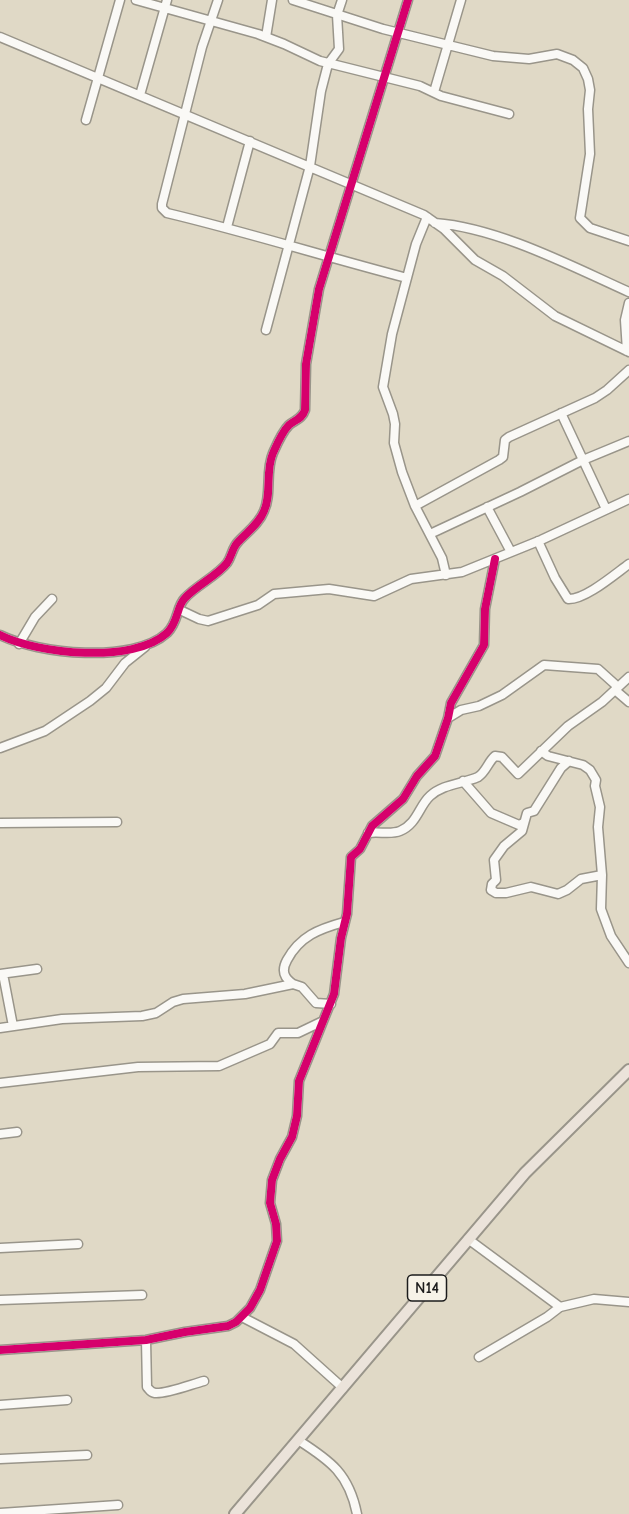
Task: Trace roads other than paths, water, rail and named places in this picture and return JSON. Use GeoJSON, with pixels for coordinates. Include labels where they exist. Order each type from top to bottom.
{"type":"FeatureCollection","features":[{"type":"Feature","properties":{"kind":"main road","name":"N14"},"geometry":{"type":"LineString","coordinates":[[235,1514],[525,1173],[629,1070]]}},
{"type":"Feature","properties":{"kind":"street"},"geometry":{"type":"LineString","coordinates":[[86,120],[120,0]]}},
{"type":"Feature","properties":{"kind":"street"},"geometry":{"type":"LineString","coordinates":[[136,0],[166,5],[212,22],[266,37],[328,64],[420,86],[508,114]]}},
{"type":"Feature","properties":{"kind":"street"},"geometry":{"type":"LineString","coordinates":[[218,0],[202,47],[162,208],[166,213],[226,227],[327,258],[407,278]]}},
{"type":"Feature","properties":{"kind":"street"},"geometry":{"type":"LineString","coordinates":[[266,37],[272,0]]}},
{"type":"Feature","properties":{"kind":"street"},"geometry":{"type":"LineString","coordinates":[[293,0],[397,33],[448,45],[510,58],[529,59],[557,54],[573,60],[583,68],[590,90],[588,109],[590,153],[580,218],[590,228],[629,241]]}},
{"type":"Feature","properties":{"kind":"street"},"geometry":{"type":"LineString","coordinates":[[266,330],[310,166],[321,91],[328,64],[339,49],[337,15],[342,0]]}},
{"type":"Feature","properties":{"kind":"street"},"geometry":{"type":"LineString","coordinates":[[0,748],[45,731],[106,688],[125,663],[168,632],[176,622],[184,598],[227,564],[234,547],[265,510],[270,462],[274,452],[284,432],[303,415],[305,410],[309,336],[327,258],[408,0]]}},
{"type":"Feature","properties":{"kind":"street"},"geometry":{"type":"LineString","coordinates":[[434,92],[461,0]]}},
{"type":"Feature","properties":{"kind":"street"},"geometry":{"type":"LineString","coordinates":[[140,95],[166,5]]}},
{"type":"Feature","properties":{"kind":"street"},"geometry":{"type":"LineString","coordinates":[[0,37],[427,217],[475,260],[503,276],[555,316],[628,352],[626,320],[629,303]]}},
{"type":"Feature","properties":{"kind":"street"},"geometry":{"type":"LineString","coordinates":[[226,227],[250,141]]}},
{"type":"Feature","properties":{"kind":"street"},"geometry":{"type":"LineString","coordinates":[[427,217],[416,244],[392,334],[382,387],[393,414],[397,456],[415,506],[442,558],[446,575]]}},
{"type":"Feature","properties":{"kind":"street"},"geometry":{"type":"LineString","coordinates":[[435,223],[455,224],[527,248],[629,292]]}},
{"type":"Feature","properties":{"kind":"street"},"geometry":{"type":"LineString","coordinates":[[415,506],[499,460],[503,457],[505,440],[509,437],[596,398],[629,370]]}},
{"type":"Feature","properties":{"kind":"street"},"geometry":{"type":"LineString","coordinates":[[561,413],[606,509]]}},
{"type":"Feature","properties":{"kind":"street"},"geometry":{"type":"LineString","coordinates":[[430,534],[583,460],[629,441]]}},
{"type":"Feature","properties":{"kind":"street"},"geometry":{"type":"LineString","coordinates":[[180,610],[208,621],[258,604],[274,594],[329,590],[374,596],[411,579],[462,572],[538,541],[629,499]]}},
{"type":"Feature","properties":{"kind":"street"},"geometry":{"type":"LineString","coordinates":[[487,507],[512,552]]}},
{"type":"Feature","properties":{"kind":"street"},"geometry":{"type":"LineString","coordinates":[[538,541],[568,599],[574,600],[587,593],[629,564]]}},
{"type":"Feature","properties":{"kind":"street"},"geometry":{"type":"LineString","coordinates":[[0,1350],[146,1340],[228,1326],[243,1317],[250,1308],[260,1290],[277,1241],[276,1224],[270,1203],[272,1180],[292,1137],[297,1116],[299,1081],[331,1004],[337,979],[349,897],[351,857],[360,849],[368,833],[379,819],[403,799],[417,776],[435,756],[451,703],[484,645],[485,609],[495,559]]}},
{"type":"Feature","properties":{"kind":"street"},"geometry":{"type":"LineString","coordinates":[[19,644],[35,617],[52,599]]}},
{"type":"Feature","properties":{"kind":"street"},"geometry":{"type":"LineString","coordinates":[[0,635],[19,644],[93,653],[148,645]]}},
{"type":"Feature","properties":{"kind":"street"},"geometry":{"type":"LineString","coordinates":[[448,718],[461,710],[479,706],[502,695],[543,665],[598,669],[629,702]]}},
{"type":"Feature","properties":{"kind":"street"},"geometry":{"type":"LineString","coordinates":[[368,833],[393,833],[403,830],[419,814],[429,796],[479,776],[495,756],[502,757],[518,774],[568,726],[602,702],[629,677]]}},
{"type":"Feature","properties":{"kind":"street"},"geometry":{"type":"LineString","coordinates":[[542,751],[548,756],[584,765],[596,780],[595,786],[600,807],[598,827],[602,875],[601,909],[603,920],[611,936],[629,963]]}},
{"type":"Feature","properties":{"kind":"street"},"geometry":{"type":"LineString","coordinates":[[569,761],[561,768],[534,811],[527,813],[522,831],[504,846],[494,860],[496,875],[491,890],[496,893],[506,893],[531,887],[558,894],[581,879],[602,875]]}},
{"type":"Feature","properties":{"kind":"street"},"geometry":{"type":"LineString","coordinates":[[463,781],[491,813],[512,823],[519,825],[523,823]]}},
{"type":"Feature","properties":{"kind":"street"},"geometry":{"type":"LineString","coordinates":[[0,823],[117,822]]}},
{"type":"Feature","properties":{"kind":"street"},"geometry":{"type":"LineString","coordinates":[[331,1004],[316,1003],[302,987],[286,979],[284,965],[295,945],[318,931],[344,922]]}},
{"type":"Feature","properties":{"kind":"street"},"geometry":{"type":"LineString","coordinates":[[13,1026],[2,974],[37,969]]}},
{"type":"Feature","properties":{"kind":"street"},"geometry":{"type":"LineString","coordinates":[[0,1028],[62,1019],[142,1016],[156,1013],[173,1002],[183,999],[245,994],[293,984]]}},
{"type":"Feature","properties":{"kind":"street"},"geometry":{"type":"LineString","coordinates":[[0,1083],[138,1067],[219,1066],[270,1044],[278,1033],[298,1033],[322,1021]]}},
{"type":"Feature","properties":{"kind":"street"},"geometry":{"type":"LineString","coordinates":[[0,1134],[17,1132]]}},
{"type":"Feature","properties":{"kind":"street"},"geometry":{"type":"LineString","coordinates":[[468,1239],[560,1306]]}},
{"type":"Feature","properties":{"kind":"street"},"geometry":{"type":"LineString","coordinates":[[0,1248],[78,1244]]}},
{"type":"Feature","properties":{"kind":"street"},"geometry":{"type":"LineString","coordinates":[[0,1300],[142,1295]]}},
{"type":"Feature","properties":{"kind":"street"},"geometry":{"type":"LineString","coordinates":[[479,1357],[547,1317],[560,1306],[594,1299],[629,1302]]}},
{"type":"Feature","properties":{"kind":"street"},"geometry":{"type":"LineString","coordinates":[[243,1317],[284,1338],[343,1388]]}},
{"type":"Feature","properties":{"kind":"street"},"geometry":{"type":"LineString","coordinates":[[146,1340],[147,1387],[149,1390],[154,1393],[162,1392],[204,1381]]}},
{"type":"Feature","properties":{"kind":"street"},"geometry":{"type":"LineString","coordinates":[[0,1405],[67,1400]]}},
{"type":"Feature","properties":{"kind":"street"},"geometry":{"type":"LineString","coordinates":[[298,1440],[324,1456],[339,1469],[352,1492],[357,1514]]}},
{"type":"Feature","properties":{"kind":"street"},"geometry":{"type":"LineString","coordinates":[[0,1460],[87,1455]]}},
{"type":"Feature","properties":{"kind":"street"},"geometry":{"type":"LineString","coordinates":[[0,1513],[118,1504]]}}]}
